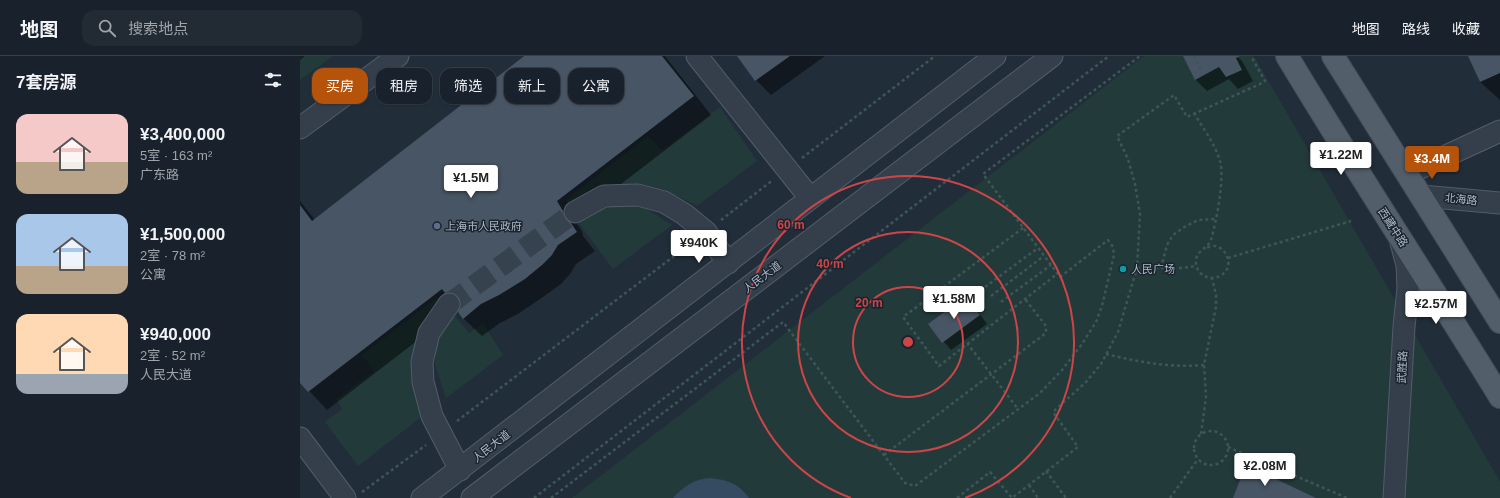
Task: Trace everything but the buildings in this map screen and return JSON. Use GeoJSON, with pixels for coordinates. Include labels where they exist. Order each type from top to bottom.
{"type":"FeatureCollection","features":[{"type":"Feature","properties":{"kind":"main road","name":"西藏中路"},"geometry":{"type":"LineString","coordinates":[[1287,56],[1500,397]]}},
{"type":"Feature","properties":{"kind":"main road"},"geometry":{"type":"LineString","coordinates":[[1333,56],[1500,322]]}},
{"type":"Feature","properties":{"kind":"street"},"geometry":{"type":"LineString","coordinates":[[300,128],[398,56]]}},
{"type":"Feature","properties":{"kind":"street"},"geometry":{"type":"LineString","coordinates":[[697,56],[810,198]]}},
{"type":"Feature","properties":{"kind":"street","name":"人民大道"},"geometry":{"type":"LineString","coordinates":[[422,498],[995,56]]}},
{"type":"Feature","properties":{"kind":"street","name":"人民大道"},"geometry":{"type":"LineString","coordinates":[[472,498],[1052,56]]}},
{"type":"Feature","properties":{"kind":"street"},"geometry":{"type":"LineString","coordinates":[[1407,174],[1500,131]]}},
{"type":"Feature","properties":{"kind":"street"},"geometry":{"type":"LineString","coordinates":[[575,212],[604,196],[638,195],[664,202],[684,214],[706,232],[728,262]]}},
{"type":"Feature","properties":{"kind":"street","name":"北海路"},"geometry":{"type":"LineString","coordinates":[[1422,196],[1500,203]]}},
{"type":"Feature","properties":{"kind":"street","name":"武胜路"},"geometry":{"type":"LineString","coordinates":[[1394,498],[1404,327],[1408,288],[1407,265],[1399,236]]}},
{"type":"Feature","properties":{"kind":"street"},"geometry":{"type":"LineString","coordinates":[[449,304],[429,333],[422,362],[423,382],[432,416],[460,470]]}},
{"type":"Feature","properties":{"kind":"street"},"geometry":{"type":"LineString","coordinates":[[300,438],[353,496]]}},
{"type":"Feature","properties":{"kind":"street"},"geometry":{"type":"LineString","coordinates":[[1380,498],[1396,468]]}},
{"type":"Feature","properties":{"kind":"path"},"geometry":{"type":"LineString","coordinates":[[353,496],[441,434],[935,56]]}},
{"type":"Feature","properties":{"kind":"path"},"geometry":{"type":"LineString","coordinates":[[534,498],[1109,56]]}},
{"type":"Feature","properties":{"kind":"path"},"geometry":{"type":"LineString","coordinates":[[551,498],[783,322],[905,483],[915,486],[1040,393],[1062,370],[1082,344],[1096,322],[1102,306],[1114,255],[1113,247],[1108,240],[1060,277],[983,174],[1140,56]]}},
{"type":"Feature","properties":{"kind":"path"},"geometry":{"type":"LineString","coordinates":[[1194,56],[1201,70]]}},
{"type":"Feature","properties":{"kind":"path"},"geometry":{"type":"LineString","coordinates":[[957,498],[990,472],[1012,498],[1078,447],[1053,412],[1086,382],[1101,364],[1118,332],[1137,268],[1140,214],[1136,184],[1128,159],[1117,136],[1174,95],[1187,117],[1265,81],[1251,56]]}},
{"type":"Feature","properties":{"kind":"path"},"geometry":{"type":"LineString","coordinates":[[1194,113],[1212,143],[1222,171],[1216,219],[1210,244],[1198,254],[1196,266],[1202,275],[1212,278],[1220,277],[1226,271],[1228,258],[1221,249],[1214,246],[1206,248]]}},
{"type":"Feature","properties":{"kind":"path"},"geometry":{"type":"LineString","coordinates":[[1161,268],[1167,245],[1173,235],[1198,220],[1216,219]]}},
{"type":"Feature","properties":{"kind":"path"},"geometry":{"type":"LineString","coordinates":[[1228,258],[1351,221]]}},
{"type":"Feature","properties":{"kind":"path"},"geometry":{"type":"LineString","coordinates":[[1024,228],[903,317],[939,366],[1057,274]]}},
{"type":"Feature","properties":{"kind":"path"},"geometry":{"type":"LineString","coordinates":[[985,287],[1038,248]]}},
{"type":"Feature","properties":{"kind":"path"},"geometry":{"type":"LineString","coordinates":[[991,296],[1044,256]]}},
{"type":"Feature","properties":{"kind":"path"},"geometry":{"type":"LineString","coordinates":[[1001,302],[1051,265]]}},
{"type":"Feature","properties":{"kind":"path"},"geometry":{"type":"LineString","coordinates":[[1137,268],[1182,268],[1196,266]]}},
{"type":"Feature","properties":{"kind":"path"},"geometry":{"type":"LineString","coordinates":[[1201,434],[1211,431],[1218,433],[1225,439],[1228,447],[1225,457],[1218,464],[1204,464],[1198,459],[1194,450],[1195,443],[1201,434],[1206,397],[1204,365],[1216,307],[1216,295],[1212,278]]}},
{"type":"Feature","properties":{"kind":"path"},"geometry":{"type":"LineString","coordinates":[[884,455],[1046,333],[1046,326],[1025,299]]}},
{"type":"Feature","properties":{"kind":"path"},"geometry":{"type":"LineString","coordinates":[[968,343],[1018,409]]}},
{"type":"Feature","properties":{"kind":"path"},"geometry":{"type":"LineString","coordinates":[[1106,354],[1128,360],[1157,364],[1191,366],[1204,365]]}},
{"type":"Feature","properties":{"kind":"path"},"geometry":{"type":"LineString","coordinates":[[1228,447],[1347,498]]}},
{"type":"Feature","properties":{"kind":"path"},"geometry":{"type":"LineString","coordinates":[[1170,498],[1198,459]]}},
{"type":"Feature","properties":{"kind":"path"},"geometry":{"type":"LineString","coordinates":[[1046,471],[1066,498]]}},
{"type":"Feature","properties":{"kind":"path"},"geometry":{"type":"LineString","coordinates":[[1029,485],[1038,498]]}},
{"type":"Feature","properties":{"kind":"green space"},"geometry":{"type":"Polygon","coordinates":[[[300,56],[333,56],[316,68],[312,68],[312,71],[300,80],[300,56]]]}},
{"type":"Feature","properties":{"kind":"green space","name":"人民广场"},"geometry":{"type":"Polygon","coordinates":[[[1144,56],[1254,56],[1500,482],[1500,498],[572,498],[1144,56]]]}},
{"type":"Feature","properties":{"kind":"green space"},"geometry":{"type":"Polygon","coordinates":[[[720,107],[757,161],[697,206],[673,194],[639,184],[614,186],[596,191],[571,207],[566,200],[648,136],[662,150],[720,107]]]}},
{"type":"Feature","properties":{"kind":"green space"},"geometry":{"type":"Polygon","coordinates":[[[628,206],[645,208],[672,225],[613,269],[578,222],[609,207],[628,206]]]}},
{"type":"Feature","properties":{"kind":"green space"},"geometry":{"type":"Polygon","coordinates":[[[438,297],[444,304],[414,380],[420,418],[358,466],[325,422],[342,409],[336,399],[374,371],[362,355],[438,297]]]}},
{"type":"Feature","properties":{"kind":"green space"},"geometry":{"type":"Polygon","coordinates":[[[455,316],[469,333],[483,323],[503,355],[446,398],[435,365],[436,350],[446,324],[455,316]]]}},
{"type":"Feature","properties":{"kind":"water"},"geometry":{"type":"Polygon","coordinates":[[[710,478],[732,483],[741,489],[749,498],[673,498],[689,484],[710,478]]]}},
{"type":"Feature","properties":{"kind":"tunnel"},"geometry":{"type":"LineString","coordinates":[[449,304],[575,212]]}},
{"type":"Feature","properties":{"kind":"place","name":"上海市人民政府"},"geometry":{"type":"Point","coordinates":[437,226]}},
{"type":"Feature","properties":{"kind":"place","name":"人民广场"},"geometry":{"type":"Point","coordinates":[1123,269]}}]}
